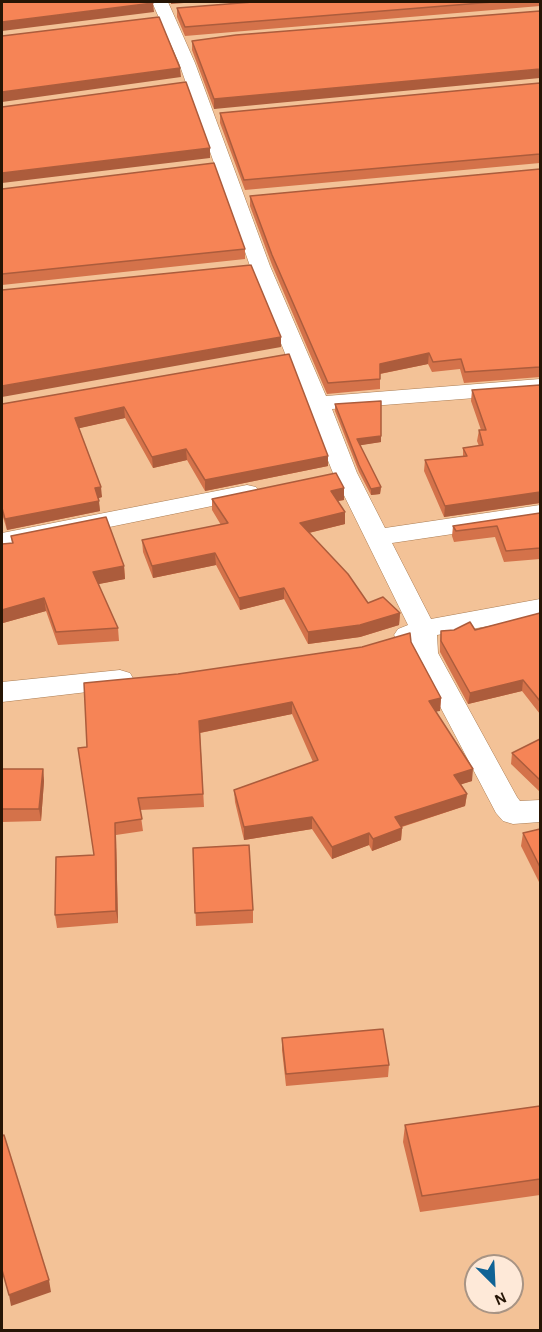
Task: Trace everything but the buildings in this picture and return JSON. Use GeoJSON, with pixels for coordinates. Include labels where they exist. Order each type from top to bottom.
{"type":"FeatureCollection","features":[{"type":"Feature","properties":{"kind":"street"},"geometry":{"type":"LineString","coordinates":[[164,12],[185,43],[188,84],[213,116],[211,166],[246,198],[260,266],[318,403],[334,475],[376,537],[423,629],[425,653],[506,805],[513,813],[540,811]]}},
{"type":"Feature","properties":{"kind":"street"},"geometry":{"type":"LineString","coordinates":[[236,268],[260,266]]}},
{"type":"Feature","properties":{"kind":"street"},"geometry":{"type":"LineString","coordinates":[[274,358],[296,354]]}},
{"type":"Feature","properties":{"kind":"street"},"geometry":{"type":"LineString","coordinates":[[318,403],[540,386]]}},
{"type":"Feature","properties":{"kind":"street"},"geometry":{"type":"LineString","coordinates":[[2,542],[268,488]]}},
{"type":"Feature","properties":{"kind":"street"},"geometry":{"type":"LineString","coordinates":[[376,537],[540,513]]}},
{"type":"Feature","properties":{"kind":"street"},"geometry":{"type":"LineString","coordinates":[[380,643],[423,629],[540,608]]}},
{"type":"Feature","properties":{"kind":"street"},"geometry":{"type":"LineString","coordinates":[[2,692],[144,678]]}}]}
